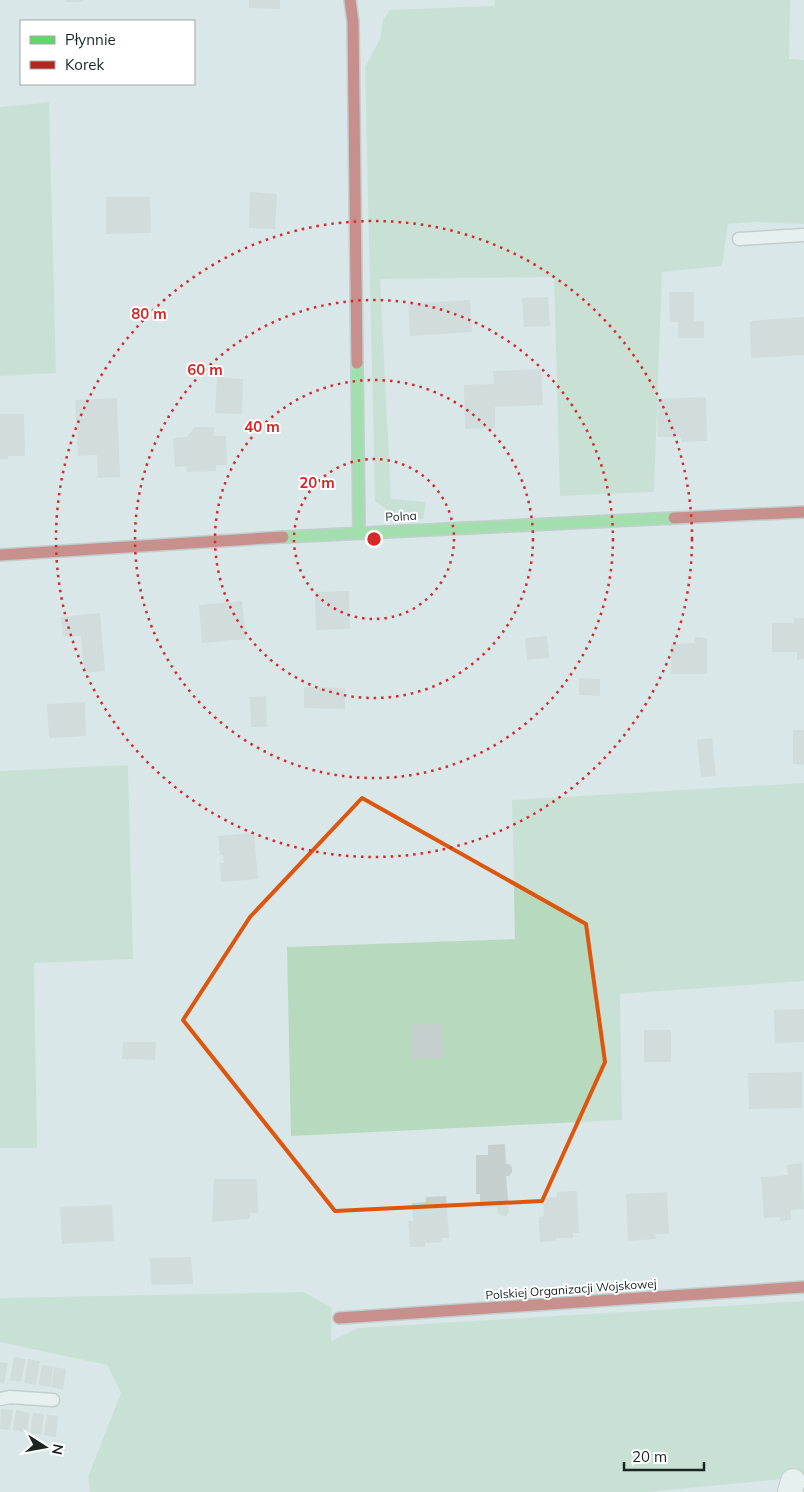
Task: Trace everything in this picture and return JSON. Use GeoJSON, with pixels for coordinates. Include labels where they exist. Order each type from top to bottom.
{"type":"FeatureCollection","features":[{"type":"Feature","properties":{"kind":"street"},"geometry":{"type":"LineString","coordinates":[[350,0],[354,22],[359,532]]}},
{"type":"Feature","properties":{"kind":"street","name":"Polna"},"geometry":{"type":"LineString","coordinates":[[0,555],[359,532],[804,512]]}},
{"type":"Feature","properties":{"kind":"street","name":"Polskiej Organizacji Wojskowej"},"geometry":{"type":"LineString","coordinates":[[339,1318],[804,1287]]}},
{"type":"Feature","properties":{"kind":"lane"},"geometry":{"type":"LineString","coordinates":[[739,239],[804,235]]}},
{"type":"Feature","properties":{"kind":"lane"},"geometry":{"type":"LineString","coordinates":[[0,1399],[10,1397],[53,1400]]}},
{"type":"Feature","properties":{"kind":"highlighted area"},"geometry":{"type":"Polygon","coordinates":[[[362,798],[586,924],[605,1062],[542,1201],[335,1211],[183,1020],[250,917],[362,798]]]}},
{"type":"Feature","properties":{"kind":"green space"},"geometry":{"type":"Polygon","coordinates":[[[495,0],[790,0],[789,59],[804,60],[804,224],[753,222],[728,224],[722,266],[662,272],[654,492],[560,496],[554,277],[380,279],[391,499],[426,502],[423,519],[400,519],[375,501],[365,67],[380,39],[383,20],[390,10],[494,6],[495,0]]]}},
{"type":"Feature","properties":{"kind":"green space"},"geometry":{"type":"Polygon","coordinates":[[[49,102],[56,373],[0,376],[0,107],[49,102]]]}},
{"type":"Feature","properties":{"kind":"green space"},"geometry":{"type":"Polygon","coordinates":[[[128,765],[133,959],[34,963],[37,1148],[0,1148],[0,771],[128,765]]]}},
{"type":"Feature","properties":{"kind":"green space"},"geometry":{"type":"Polygon","coordinates":[[[804,783],[804,981],[620,994],[622,1120],[291,1136],[287,947],[515,939],[512,800],[804,783]]]}},
{"type":"Feature","properties":{"kind":"green space"},"geometry":{"type":"Polygon","coordinates":[[[304,1292],[332,1308],[331,1341],[358,1328],[804,1301],[804,1477],[648,1492],[90,1492],[88,1477],[121,1393],[107,1365],[0,1342],[0,1298],[304,1292]]]}},
{"type":"Feature","properties":{"kind":"building"},"geometry":{"type":"Polygon","coordinates":[[[66,0],[83,0],[83,2],[66,2],[66,0]]]}},
{"type":"Feature","properties":{"kind":"building"},"geometry":{"type":"Polygon","coordinates":[[[249,0],[280,0],[280,9],[249,8],[249,0]]]}},
{"type":"Feature","properties":{"kind":"building"},"geometry":{"type":"Polygon","coordinates":[[[250,192],[277,194],[275,229],[249,228],[250,192]]]}},
{"type":"Feature","properties":{"kind":"building"},"geometry":{"type":"Polygon","coordinates":[[[106,197],[150,197],[151,233],[106,234],[106,197]]]}},
{"type":"Feature","properties":{"kind":"building"},"geometry":{"type":"Polygon","coordinates":[[[669,292],[694,292],[694,321],[704,321],[704,338],[678,338],[678,322],[670,322],[669,292]]]}},
{"type":"Feature","properties":{"kind":"building"},"geometry":{"type":"Polygon","coordinates":[[[548,297],[550,326],[524,327],[522,298],[548,297]]]}},
{"type":"Feature","properties":{"kind":"building"},"geometry":{"type":"Polygon","coordinates":[[[470,300],[472,332],[410,336],[408,304],[470,300]]]}},
{"type":"Feature","properties":{"kind":"building"},"geometry":{"type":"Polygon","coordinates":[[[804,317],[804,355],[751,358],[750,321],[804,317]]]}},
{"type":"Feature","properties":{"kind":"building"},"geometry":{"type":"Polygon","coordinates":[[[541,369],[543,405],[495,407],[495,428],[465,429],[464,385],[494,384],[493,371],[541,369]]]}},
{"type":"Feature","properties":{"kind":"building"},"geometry":{"type":"Polygon","coordinates":[[[217,377],[243,379],[242,414],[215,413],[217,377]]]}},
{"type":"Feature","properties":{"kind":"building"},"geometry":{"type":"Polygon","coordinates":[[[706,397],[707,441],[682,442],[681,437],[658,437],[657,399],[706,397]]]}},
{"type":"Feature","properties":{"kind":"building"},"geometry":{"type":"Polygon","coordinates":[[[117,398],[120,477],[98,478],[97,455],[78,456],[75,400],[117,398]]]}},
{"type":"Feature","properties":{"kind":"building"},"geometry":{"type":"Polygon","coordinates":[[[0,414],[24,414],[25,456],[8,456],[8,459],[0,459],[0,414]]]}},
{"type":"Feature","properties":{"kind":"building"},"geometry":{"type":"Polygon","coordinates":[[[195,427],[214,427],[214,436],[226,436],[227,465],[216,465],[216,471],[187,472],[186,466],[175,467],[173,438],[187,437],[195,427]]]}},
{"type":"Feature","properties":{"kind":"building"},"geometry":{"type":"Polygon","coordinates":[[[349,591],[350,629],[316,630],[315,592],[349,591]]]}},
{"type":"Feature","properties":{"kind":"building"},"geometry":{"type":"Polygon","coordinates":[[[242,601],[246,639],[202,643],[199,605],[242,601]]]}},
{"type":"Feature","properties":{"kind":"building"},"geometry":{"type":"Polygon","coordinates":[[[100,613],[105,671],[84,673],[81,636],[63,637],[61,617],[100,613]]]}},
{"type":"Feature","properties":{"kind":"building"},"geometry":{"type":"Polygon","coordinates":[[[794,618],[804,618],[804,659],[797,660],[797,652],[772,652],[772,623],[794,623],[794,618]]]}},
{"type":"Feature","properties":{"kind":"building"},"geometry":{"type":"Polygon","coordinates":[[[547,636],[549,658],[527,660],[525,638],[547,636]]]}},
{"type":"Feature","properties":{"kind":"building"},"geometry":{"type":"Polygon","coordinates":[[[695,637],[707,638],[707,674],[671,674],[671,644],[694,643],[695,637]]]}},
{"type":"Feature","properties":{"kind":"building"},"geometry":{"type":"Polygon","coordinates":[[[579,678],[600,679],[600,696],[579,695],[579,678]]]}},
{"type":"Feature","properties":{"kind":"building"},"geometry":{"type":"Polygon","coordinates":[[[304,687],[345,688],[345,709],[304,708],[304,687]]]}},
{"type":"Feature","properties":{"kind":"building"},"geometry":{"type":"Polygon","coordinates":[[[266,696],[267,727],[251,727],[250,697],[266,696]]]}},
{"type":"Feature","properties":{"kind":"building"},"geometry":{"type":"Polygon","coordinates":[[[85,702],[86,736],[49,738],[47,704],[85,702]]]}},
{"type":"Feature","properties":{"kind":"building"},"geometry":{"type":"Polygon","coordinates":[[[793,730],[804,730],[804,765],[793,764],[793,730]]]}},
{"type":"Feature","properties":{"kind":"building"},"geometry":{"type":"Polygon","coordinates":[[[712,738],[716,776],[701,777],[697,740],[712,738]]]}},
{"type":"Feature","properties":{"kind":"building"},"geometry":{"type":"Polygon","coordinates":[[[254,833],[258,879],[221,882],[220,863],[224,863],[223,855],[220,855],[218,836],[254,833]]]}},
{"type":"Feature","properties":{"kind":"building"},"geometry":{"type":"Polygon","coordinates":[[[804,1009],[804,1042],[775,1043],[774,1010],[804,1009]]]}},
{"type":"Feature","properties":{"kind":"building"},"geometry":{"type":"Polygon","coordinates":[[[442,1024],[443,1058],[412,1058],[411,1025],[442,1024]]]}},
{"type":"Feature","properties":{"kind":"building"},"geometry":{"type":"Polygon","coordinates":[[[644,1030],[671,1030],[671,1062],[644,1062],[644,1030]]]}},
{"type":"Feature","properties":{"kind":"building"},"geometry":{"type":"Polygon","coordinates":[[[123,1042],[156,1042],[155,1060],[122,1059],[123,1042]]]}},
{"type":"Feature","properties":{"kind":"building"},"geometry":{"type":"Polygon","coordinates":[[[802,1072],[802,1108],[749,1109],[748,1073],[802,1072]]]}},
{"type":"Feature","properties":{"kind":"building"},"geometry":{"type":"Polygon","coordinates":[[[505,1144],[506,1164],[512,1167],[512,1172],[509,1176],[506,1176],[509,1212],[506,1216],[502,1216],[498,1213],[497,1207],[480,1208],[480,1194],[476,1194],[476,1155],[488,1155],[488,1145],[505,1144]]]}},
{"type":"Feature","properties":{"kind":"building"},"geometry":{"type":"Polygon","coordinates":[[[802,1163],[804,1209],[791,1210],[791,1220],[780,1221],[780,1217],[764,1218],[761,1177],[788,1175],[787,1165],[802,1163]]]}},
{"type":"Feature","properties":{"kind":"building"},"geometry":{"type":"Polygon","coordinates":[[[214,1179],[257,1179],[258,1213],[250,1213],[250,1219],[212,1222],[214,1179]]]}},
{"type":"Feature","properties":{"kind":"building"},"geometry":{"type":"Polygon","coordinates":[[[577,1191],[579,1233],[573,1233],[573,1238],[556,1238],[556,1241],[540,1242],[539,1217],[544,1216],[543,1198],[557,1197],[557,1192],[577,1191]]]}},
{"type":"Feature","properties":{"kind":"building"},"geometry":{"type":"Polygon","coordinates":[[[667,1192],[669,1234],[655,1234],[656,1239],[628,1241],[626,1194],[667,1192]]]}},
{"type":"Feature","properties":{"kind":"building"},"geometry":{"type":"Polygon","coordinates":[[[446,1196],[449,1238],[442,1238],[442,1242],[425,1243],[425,1247],[410,1247],[408,1221],[413,1221],[412,1203],[426,1202],[426,1197],[446,1196]]]}},
{"type":"Feature","properties":{"kind":"building"},"geometry":{"type":"Polygon","coordinates":[[[112,1205],[114,1241],[62,1244],[60,1207],[112,1205]]]}},
{"type":"Feature","properties":{"kind":"building"},"geometry":{"type":"Polygon","coordinates":[[[191,1257],[193,1284],[151,1285],[150,1258],[191,1257]]]}},
{"type":"Feature","properties":{"kind":"building"},"geometry":{"type":"Polygon","coordinates":[[[14,1357],[26,1359],[21,1382],[10,1380],[14,1357]]]}},
{"type":"Feature","properties":{"kind":"building"},"geometry":{"type":"Polygon","coordinates":[[[28,1359],[40,1361],[36,1385],[24,1383],[28,1359]]]}},
{"type":"Feature","properties":{"kind":"building"},"geometry":{"type":"Polygon","coordinates":[[[0,1362],[8,1363],[4,1384],[0,1383],[0,1362]]]}},
{"type":"Feature","properties":{"kind":"building"},"geometry":{"type":"Polygon","coordinates":[[[42,1365],[53,1367],[50,1387],[38,1385],[42,1365]]]}},
{"type":"Feature","properties":{"kind":"building"},"geometry":{"type":"Polygon","coordinates":[[[54,1367],[66,1369],[63,1390],[51,1387],[54,1367]]]}},
{"type":"Feature","properties":{"kind":"building"},"geometry":{"type":"Polygon","coordinates":[[[1,1409],[13,1410],[10,1430],[0,1429],[1,1409]]]}},
{"type":"Feature","properties":{"kind":"building"},"geometry":{"type":"Polygon","coordinates":[[[16,1410],[30,1413],[27,1433],[13,1430],[16,1410]]]}},
{"type":"Feature","properties":{"kind":"building"},"geometry":{"type":"Polygon","coordinates":[[[33,1413],[44,1414],[41,1435],[30,1433],[33,1413]]]}},
{"type":"Feature","properties":{"kind":"building"},"geometry":{"type":"Polygon","coordinates":[[[47,1415],[58,1416],[56,1437],[44,1435],[47,1415]]]}},
{"type":"Feature","properties":{"kind":"traffic: fast"},"geometry":{"type":"LineString","coordinates":[[357,363],[359,532]]}},
{"type":"Feature","properties":{"kind":"traffic: fast"},"geometry":{"type":"LineString","coordinates":[[283,537],[674,518]]}},
{"type":"Feature","properties":{"kind":"traffic: jam"},"geometry":{"type":"LineString","coordinates":[[350,0],[353,22],[357,363]]}},
{"type":"Feature","properties":{"kind":"traffic: jam"},"geometry":{"type":"LineString","coordinates":[[674,518],[804,512]]}},
{"type":"Feature","properties":{"kind":"traffic: jam"},"geometry":{"type":"LineString","coordinates":[[0,555],[283,537]]}},
{"type":"Feature","properties":{"kind":"traffic: jam"},"geometry":{"type":"LineString","coordinates":[[339,1318],[804,1287]]}}]}
